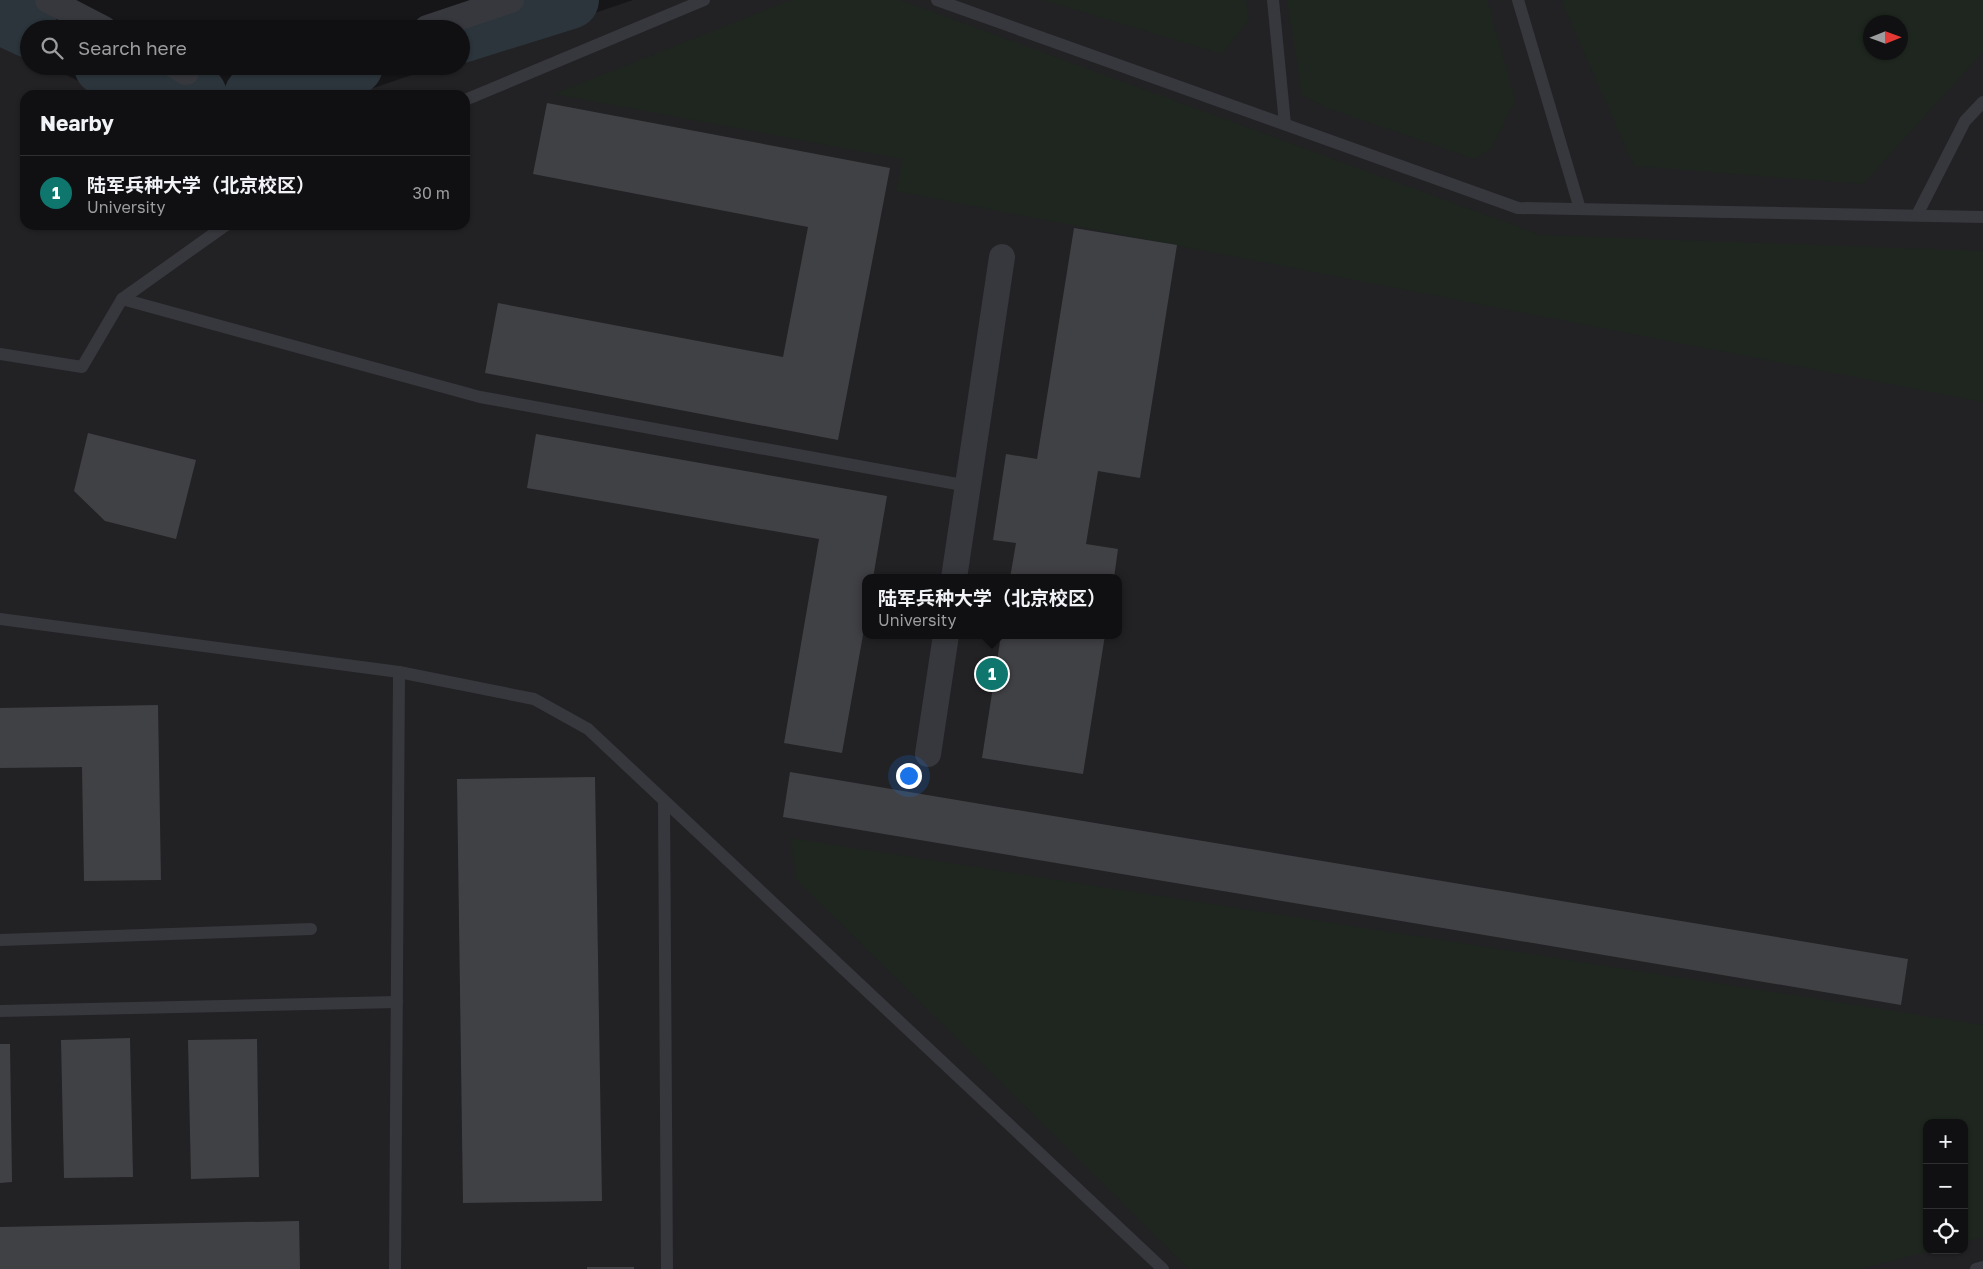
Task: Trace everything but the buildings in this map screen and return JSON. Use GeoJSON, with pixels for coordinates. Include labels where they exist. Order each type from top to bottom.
{"type":"FeatureCollection","features":[{"type":"Feature","properties":{"kind":"street"},"geometry":{"type":"LineString","coordinates":[[48,0],[87,20]]}},
{"type":"Feature","properties":{"kind":"street"},"geometry":{"type":"LineString","coordinates":[[451,20],[511,0]]}},
{"type":"Feature","properties":{"kind":"street"},"geometry":{"type":"LineString","coordinates":[[955,574],[1002,257]]}},
{"type":"Feature","properties":{"kind":"street"},"geometry":{"type":"LineString","coordinates":[[928,754],[945,639]]}},
{"type":"Feature","properties":{"kind":"lane"},"geometry":{"type":"LineString","coordinates":[[470,98],[704,0]]}},
{"type":"Feature","properties":{"kind":"lane"},"geometry":{"type":"LineString","coordinates":[[937,0],[1518,208],[1983,217]]}},
{"type":"Feature","properties":{"kind":"lane"},"geometry":{"type":"LineString","coordinates":[[1273,0],[1285,124]]}},
{"type":"Feature","properties":{"kind":"lane"},"geometry":{"type":"LineString","coordinates":[[1518,0],[1580,209]]}},
{"type":"Feature","properties":{"kind":"lane"},"geometry":{"type":"LineString","coordinates":[[1917,215],[1965,121],[1983,102]]}},
{"type":"Feature","properties":{"kind":"lane"},"geometry":{"type":"LineString","coordinates":[[0,354],[82,367],[122,299],[219,230]]}},
{"type":"Feature","properties":{"kind":"lane"},"geometry":{"type":"LineString","coordinates":[[122,299],[480,396],[968,486]]}},
{"type":"Feature","properties":{"kind":"lane"},"geometry":{"type":"LineString","coordinates":[[0,619],[399,672],[534,699],[588,729],[1163,1269]]}},
{"type":"Feature","properties":{"kind":"lane"},"geometry":{"type":"LineString","coordinates":[[395,1269],[399,672]]}},
{"type":"Feature","properties":{"kind":"lane"},"geometry":{"type":"LineString","coordinates":[[664,801],[667,1269]]}},
{"type":"Feature","properties":{"kind":"lane"},"geometry":{"type":"LineString","coordinates":[[0,940],[311,929]]}},
{"type":"Feature","properties":{"kind":"lane"},"geometry":{"type":"LineString","coordinates":[[0,1011],[397,1002]]}},
{"type":"Feature","properties":{"kind":"lane"},"geometry":{"type":"LineString","coordinates":[[1976,1269],[1983,1267]]}},
{"type":"Feature","properties":{"kind":"shaded area"},"geometry":{"type":"Polygon","coordinates":[[[633,0],[1983,0],[1983,1269],[0,1269],[0,43],[20,53],[20,75],[66,75],[97,90],[20,90],[20,230],[470,230],[470,90],[368,90],[412,75],[470,75],[470,55],[633,0]]]}},
{"type":"Feature","properties":{"kind":"shaded area"},"geometry":{"type":"Polygon","coordinates":[[[791,0],[900,0],[1540,235],[1983,251],[1983,402],[896,191],[903,159],[554,94],[791,0]]]}},
{"type":"Feature","properties":{"kind":"shaded area"},"geometry":{"type":"Polygon","coordinates":[[[1043,0],[1246,0],[1249,19],[1222,54],[1043,0]]]}},
{"type":"Feature","properties":{"kind":"shaded area"},"geometry":{"type":"Polygon","coordinates":[[[1287,0],[1487,0],[1515,100],[1492,148],[1475,159],[1327,108],[1302,95],[1287,0]]]}},
{"type":"Feature","properties":{"kind":"shaded area"},"geometry":{"type":"Polygon","coordinates":[[[1561,0],[1983,0],[1983,52],[1863,184],[1634,166],[1561,0]]]}},
{"type":"Feature","properties":{"kind":"shaded area"},"geometry":{"type":"Polygon","coordinates":[[[790,838],[1983,1025],[1983,1237],[1968,1241],[1968,1119],[1923,1119],[1923,1253],[1861,1269],[1189,1269],[797,880],[790,838]]]}},
{"type":"Feature","properties":{"kind":"waterway"},"geometry":{"type":"LineString","coordinates":[[470,31],[570,0]]}},
{"type":"Feature","properties":{"kind":"waterway"},"geometry":{"type":"LineString","coordinates":[[0,15],[20,25]]}},
{"type":"Feature","properties":{"kind":"waterway"},"geometry":{"type":"LineString","coordinates":[[121,75],[178,90]]}},
{"type":"Feature","properties":{"kind":"waterway"},"geometry":{"type":"LineString","coordinates":[[270,90],[323,75]]}},
{"type":"Feature","properties":{"kind":"place","name":"陆军兵种大学（北京校区）"},"geometry":{"type":"Point","coordinates":[992,674]}}]}
